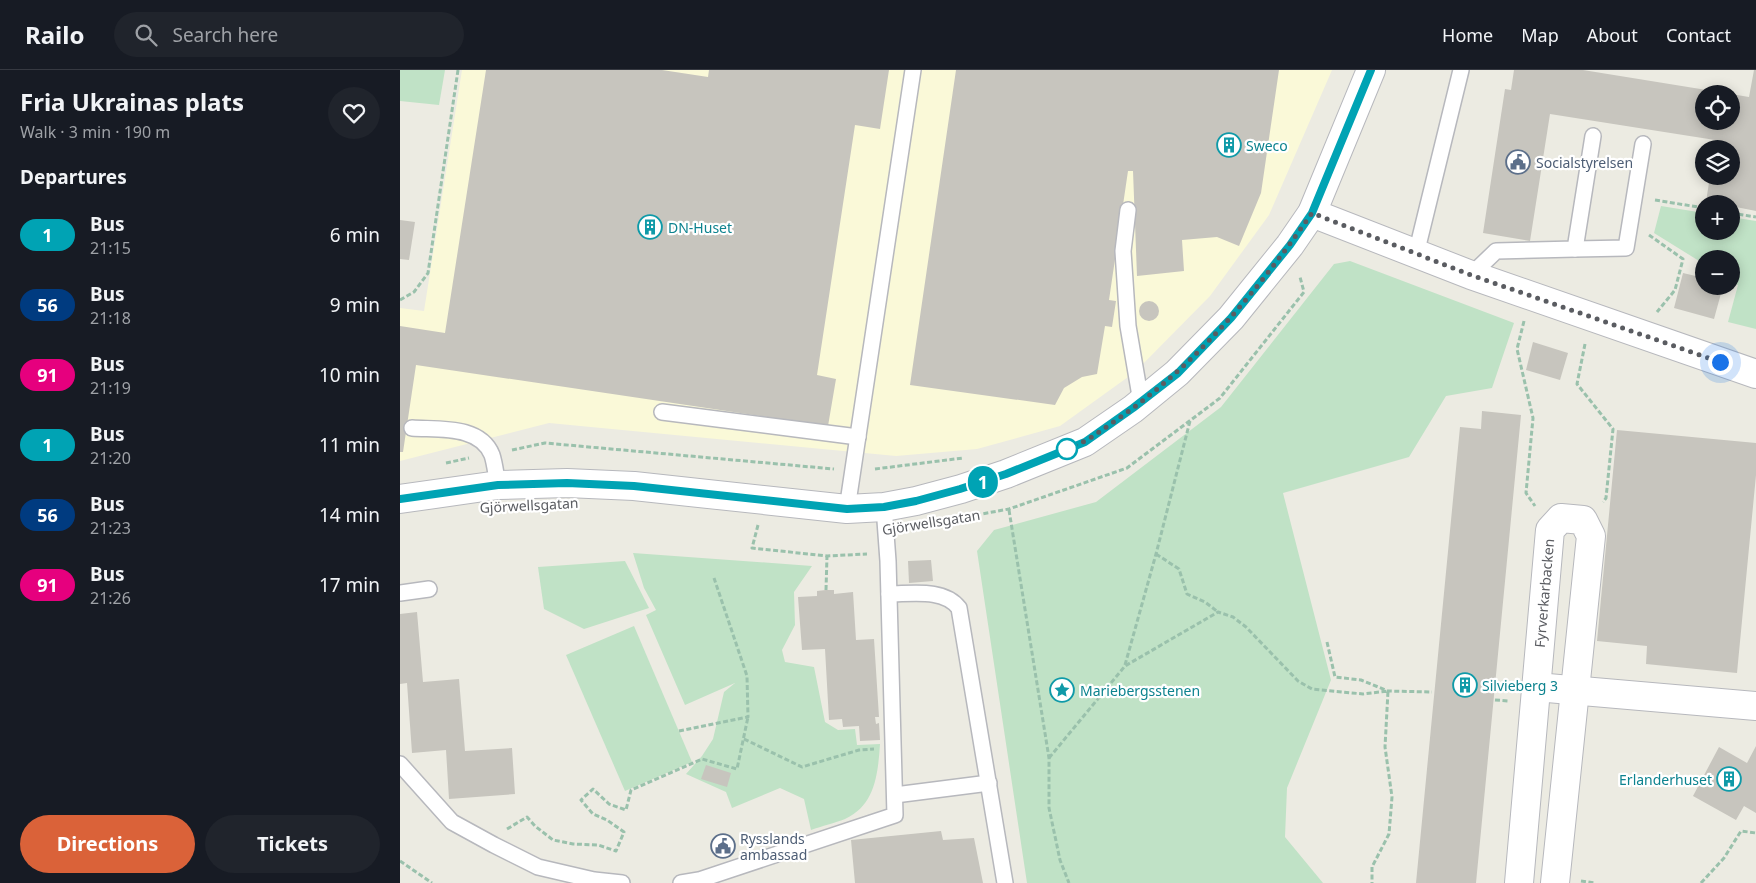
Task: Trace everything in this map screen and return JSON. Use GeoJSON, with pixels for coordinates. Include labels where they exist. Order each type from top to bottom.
{"type":"FeatureCollection","features":[{"type":"Feature","properties":{"kind":"street","name":"Gjörwellsgatan"},"geometry":{"type":"LineString","coordinates":[[400,499],[498,485],[567,483],[634,486],[847,509],[884,507],[916,501],[960,489],[1023,467],[1085,442],[1178,373],[1231,318],[1290,245],[1312,213],[1371,70]]}},
{"type":"Feature","properties":{"kind":"street"},"geometry":{"type":"LineString","coordinates":[[1312,213],[1471,275],[1756,374]]}},
{"type":"Feature","properties":{"kind":"street","name":"Fyrverkarbacken"},"geometry":{"type":"LineString","coordinates":[[1519,883],[1550,530],[1561,518],[1583,520],[1591,536],[1555,883]]}},
{"type":"Feature","properties":{"kind":"street"},"geometry":{"type":"LineString","coordinates":[[1536,688],[1756,706]]}},
{"type":"Feature","properties":{"kind":"lane"},"geometry":{"type":"LineString","coordinates":[[847,509],[914,70]]}},
{"type":"Feature","properties":{"kind":"lane"},"geometry":{"type":"LineString","coordinates":[[1416,254],[1461,70]]}},
{"type":"Feature","properties":{"kind":"lane"},"geometry":{"type":"LineString","coordinates":[[1575,250],[1593,136]]}},
{"type":"Feature","properties":{"kind":"lane"},"geometry":{"type":"LineString","coordinates":[[1471,275],[1496,251],[1626,248],[1643,144]]}},
{"type":"Feature","properties":{"kind":"lane"},"geometry":{"type":"LineString","coordinates":[[1128,210],[1123,251],[1128,326],[1141,402]]}},
{"type":"Feature","properties":{"kind":"lane"},"geometry":{"type":"LineString","coordinates":[[662,412],[858,437]]}},
{"type":"Feature","properties":{"kind":"lane"},"geometry":{"type":"LineString","coordinates":[[412,428],[461,431],[480,438],[492,454],[498,485]]}},
{"type":"Feature","properties":{"kind":"lane"},"geometry":{"type":"LineString","coordinates":[[681,883],[699,880],[895,815],[888,553],[884,507]]}},
{"type":"Feature","properties":{"kind":"lane"},"geometry":{"type":"LineString","coordinates":[[400,593],[429,589]]}},
{"type":"Feature","properties":{"kind":"lane"},"geometry":{"type":"LineString","coordinates":[[889,594],[939,595],[955,602],[959,608],[1005,883]]}},
{"type":"Feature","properties":{"kind":"lane"},"geometry":{"type":"LineString","coordinates":[[400,764],[452,822],[488,842],[538,867],[594,880],[622,883]]}},
{"type":"Feature","properties":{"kind":"lane"},"geometry":{"type":"LineString","coordinates":[[895,796],[989,783]]}},
{"type":"Feature","properties":{"kind":"path"},"geometry":{"type":"LineString","coordinates":[[400,300],[414,292],[428,273],[458,70]]}},
{"type":"Feature","properties":{"kind":"path"},"geometry":{"type":"LineString","coordinates":[[1634,197],[1695,207]]}},
{"type":"Feature","properties":{"kind":"path"},"geometry":{"type":"LineString","coordinates":[[1740,214],[1756,217]]}},
{"type":"Feature","properties":{"kind":"path"},"geometry":{"type":"LineString","coordinates":[[1650,236],[1683,259],[1675,290],[1656,312]]}},
{"type":"Feature","properties":{"kind":"path","name":"Gjörwellsgatan"},"geometry":{"type":"LineString","coordinates":[[971,516],[1009,509],[1127,468],[1220,398],[1304,292],[1290,245]]}},
{"type":"Feature","properties":{"kind":"path"},"geometry":{"type":"LineString","coordinates":[[1525,321],[1517,349],[1533,418],[1526,493],[1536,506]]}},
{"type":"Feature","properties":{"kind":"path"},"geometry":{"type":"LineString","coordinates":[[1585,342],[1577,384],[1613,429],[1606,498]]}},
{"type":"Feature","properties":{"kind":"path"},"geometry":{"type":"LineString","coordinates":[[1125,666],[1190,421]]}},
{"type":"Feature","properties":{"kind":"path"},"geometry":{"type":"LineString","coordinates":[[437,464],[545,443],[676,453],[853,471],[969,457]]}},
{"type":"Feature","properties":{"kind":"path"},"geometry":{"type":"LineString","coordinates":[[1009,509],[1048,758],[1049,808],[1060,860],[1069,883]]}},
{"type":"Feature","properties":{"kind":"path"},"geometry":{"type":"LineString","coordinates":[[767,524],[758,523],[752,548],[827,556],[888,553]]}},
{"type":"Feature","properties":{"kind":"path"},"geometry":{"type":"LineString","coordinates":[[1156,554],[1179,569],[1187,594],[1204,602],[1218,612],[1233,617],[1246,627],[1298,681],[1312,689],[1363,694],[1388,691],[1432,692]]}},
{"type":"Feature","properties":{"kind":"path"},"geometry":{"type":"LineString","coordinates":[[826,590],[827,556]]}},
{"type":"Feature","properties":{"kind":"path"},"geometry":{"type":"LineString","coordinates":[[488,842],[527,816],[540,830],[554,840],[573,844],[598,845],[616,851],[624,832],[607,820],[593,814],[580,800],[593,789],[609,804],[626,810],[631,790],[702,759],[737,769],[748,717],[747,676],[714,578]]}},
{"type":"Feature","properties":{"kind":"path"},"geometry":{"type":"LineString","coordinates":[[1048,758],[1125,666],[1218,612]]}},
{"type":"Feature","properties":{"kind":"path"},"geometry":{"type":"LineString","coordinates":[[1327,642],[1335,677],[1361,680],[1388,691]]}},
{"type":"Feature","properties":{"kind":"path"},"geometry":{"type":"LineString","coordinates":[[1372,883],[1372,867],[1389,834],[1392,797],[1385,747],[1388,691]]}},
{"type":"Feature","properties":{"kind":"path"},"geometry":{"type":"LineString","coordinates":[[679,730],[748,717]]}},
{"type":"Feature","properties":{"kind":"path"},"geometry":{"type":"LineString","coordinates":[[744,739],[802,767],[859,750]]}},
{"type":"Feature","properties":{"kind":"path"},"geometry":{"type":"LineString","coordinates":[[1700,883],[1724,858],[1742,831],[1756,833]]}},
{"type":"Feature","properties":{"kind":"path"},"geometry":{"type":"LineString","coordinates":[[400,861],[432,883]]}},
{"type":"Feature","properties":{"kind":"shaded area"},"geometry":{"type":"Polygon","coordinates":[[[400,70],[445,70],[439,105],[400,101],[400,70]]]}},
{"type":"Feature","properties":{"kind":"shaded area"},"geometry":{"type":"Polygon","coordinates":[[[462,70],[1332,70],[1269,215],[1210,296],[1135,372],[1060,426],[977,449],[896,456],[549,423],[400,461],[400,308],[424,311],[462,70]]]}},
{"type":"Feature","properties":{"kind":"shaded area"},"geometry":{"type":"Polygon","coordinates":[[[1661,206],[1695,212],[1695,240],[1740,240],[1740,218],[1756,221],[1756,329],[1728,322],[1735,295],[1740,295],[1740,250],[1695,250],[1695,258],[1654,233],[1661,206]]]}},
{"type":"Feature","properties":{"kind":"shaded area"},"geometry":{"type":"Polygon","coordinates":[[[1350,261],[1514,323],[1492,388],[1446,396],[1409,457],[1283,493],[1331,680],[1287,788],[1285,837],[1323,883],[1027,883],[977,551],[994,530],[1096,502],[1221,407],[1334,264],[1350,261]]]}},
{"type":"Feature","properties":{"kind":"shaded area"},"geometry":{"type":"Polygon","coordinates":[[[633,553],[812,566],[794,592],[795,625],[782,650],[785,662],[814,667],[825,722],[838,730],[855,729],[857,745],[880,744],[878,766],[873,787],[863,805],[855,813],[845,819],[811,830],[804,799],[780,788],[732,808],[726,792],[686,774],[702,756],[713,739],[724,692],[735,683],[685,705],[646,615],[656,610],[644,588],[633,553]]]}},
{"type":"Feature","properties":{"kind":"shaded area"},"geometry":{"type":"Polygon","coordinates":[[[625,561],[649,608],[584,629],[544,609],[538,567],[625,561]]]}},
{"type":"Feature","properties":{"kind":"shaded area"},"geometry":{"type":"Polygon","coordinates":[[[634,626],[692,762],[625,791],[566,655],[634,626]]]}},
{"type":"Feature","properties":{"kind":"building","name":"DN-Huset"},"geometry":{"type":"Polygon","coordinates":[[[486,70],[662,70],[708,77],[709,70],[889,70],[880,129],[855,125],[817,375],[836,379],[828,426],[416,365],[403,452],[400,452],[400,326],[445,333],[486,70]]]}},
{"type":"Feature","properties":{"kind":"building"},"geometry":{"type":"Polygon","coordinates":[[[956,70],[1279,70],[1261,193],[1239,246],[1217,237],[1182,240],[1184,271],[1137,276],[1133,171],[1128,171],[1109,300],[1116,301],[1112,327],[1105,326],[1097,374],[1082,377],[1064,388],[1055,405],[910,385],[956,70]]]}},
{"type":"Feature","properties":{"kind":"building","name":"Socialstyrelsen"},"geometry":{"type":"Polygon","coordinates":[[[1514,70],[1583,70],[1695,88],[1695,130],[1740,130],[1740,96],[1749,97],[1754,70],[1756,70],[1756,211],[1740,208],[1740,195],[1707,195],[1709,185],[1740,185],[1740,140],[1715,140],[1550,114],[1530,241],[1483,233],[1505,89],[1511,90],[1514,70]]]}},
{"type":"Feature","properties":{"kind":"building"},"geometry":{"type":"Polygon","coordinates":[[[400,220],[415,222],[409,260],[400,259],[400,220]]]}},
{"type":"Feature","properties":{"kind":"building"},"geometry":{"type":"Polygon","coordinates":[[[1683,273],[1695,276],[1695,295],[1721,295],[1714,319],[1674,308],[1683,273]]]}},
{"type":"Feature","properties":{"kind":"building"},"geometry":{"type":"Polygon","coordinates":[[[1149,301],[1156,304],[1159,311],[1156,318],[1149,321],[1142,318],[1139,311],[1142,304],[1149,301]]]}},
{"type":"Feature","properties":{"kind":"building"},"geometry":{"type":"Polygon","coordinates":[[[1533,342],[1568,353],[1560,380],[1526,370],[1533,342]]]}},
{"type":"Feature","properties":{"kind":"building","name":"Silvieberg 3"},"geometry":{"type":"Polygon","coordinates":[[[1482,411],[1521,415],[1476,883],[1416,883],[1460,427],[1481,429],[1482,411]]]}},
{"type":"Feature","properties":{"kind":"building"},"geometry":{"type":"Polygon","coordinates":[[[1617,430],[1756,443],[1756,475],[1737,673],[1646,664],[1647,646],[1597,641],[1617,430]]]}},
{"type":"Feature","properties":{"kind":"building"},"geometry":{"type":"Polygon","coordinates":[[[931,560],[933,581],[909,583],[908,561],[931,560]]]}},
{"type":"Feature","properties":{"kind":"building"},"geometry":{"type":"Polygon","coordinates":[[[834,590],[834,594],[853,592],[856,640],[874,639],[879,717],[875,717],[876,724],[879,723],[880,740],[860,741],[859,726],[843,727],[842,719],[829,720],[825,649],[802,650],[798,597],[817,596],[817,591],[834,590]]]}},
{"type":"Feature","properties":{"kind":"building"},"geometry":{"type":"Polygon","coordinates":[[[417,612],[423,682],[459,679],[465,751],[512,748],[515,794],[449,799],[446,750],[412,753],[407,683],[400,684],[400,614],[417,612]]]}},
{"type":"Feature","properties":{"kind":"building","name":"Erlanderhuset"},"geometry":{"type":"Polygon","coordinates":[[[1756,746],[1756,813],[1744,806],[1736,820],[1693,796],[1719,747],[1747,763],[1756,746]]]}},
{"type":"Feature","properties":{"kind":"building"},"geometry":{"type":"Polygon","coordinates":[[[706,765],[731,773],[727,787],[701,779],[706,765]]]}},
{"type":"Feature","properties":{"kind":"building"},"geometry":{"type":"Polygon","coordinates":[[[941,831],[943,840],[974,838],[983,883],[855,883],[851,840],[941,831]]]}},
{"type":"Feature","properties":{"kind":"bus line","name":"1"},"geometry":{"type":"LineString","coordinates":[[400,499],[498,485],[567,483],[634,486],[847,509],[884,507],[916,501],[960,489],[1006,474],[1085,442],[1178,373],[1231,318],[1290,245],[1312,213],[1371,70]]}},
{"type":"Feature","properties":{"kind":"place","name":"Sweco"},"geometry":{"type":"Point","coordinates":[1229,145]}},
{"type":"Feature","properties":{"kind":"place","name":"Socialstyrelsen"},"geometry":{"type":"Point","coordinates":[1518,162]}},
{"type":"Feature","properties":{"kind":"place","name":"DN-Huset"},"geometry":{"type":"Point","coordinates":[650,227]}},
{"type":"Feature","properties":{"kind":"place","name":"Silvieberg 3"},"geometry":{"type":"Point","coordinates":[1465,685]}},
{"type":"Feature","properties":{"kind":"place","name":"Mariebergsstenen"},"geometry":{"type":"Point","coordinates":[1062,690]}},
{"type":"Feature","properties":{"kind":"place","name":"Erlanderhuset"},"geometry":{"type":"Point","coordinates":[1729,779]}},
{"type":"Feature","properties":{"kind":"place","name":"Rysslands ambassad"},"geometry":{"type":"Point","coordinates":[723,846]}},
{"type":"Feature","properties":{"kind":"route"},"geometry":{"type":"LineString","coordinates":[[1067,449],[1085,442],[1178,373],[1231,318],[1290,245],[1312,213],[1471,275],[1720,362]]}}]}
